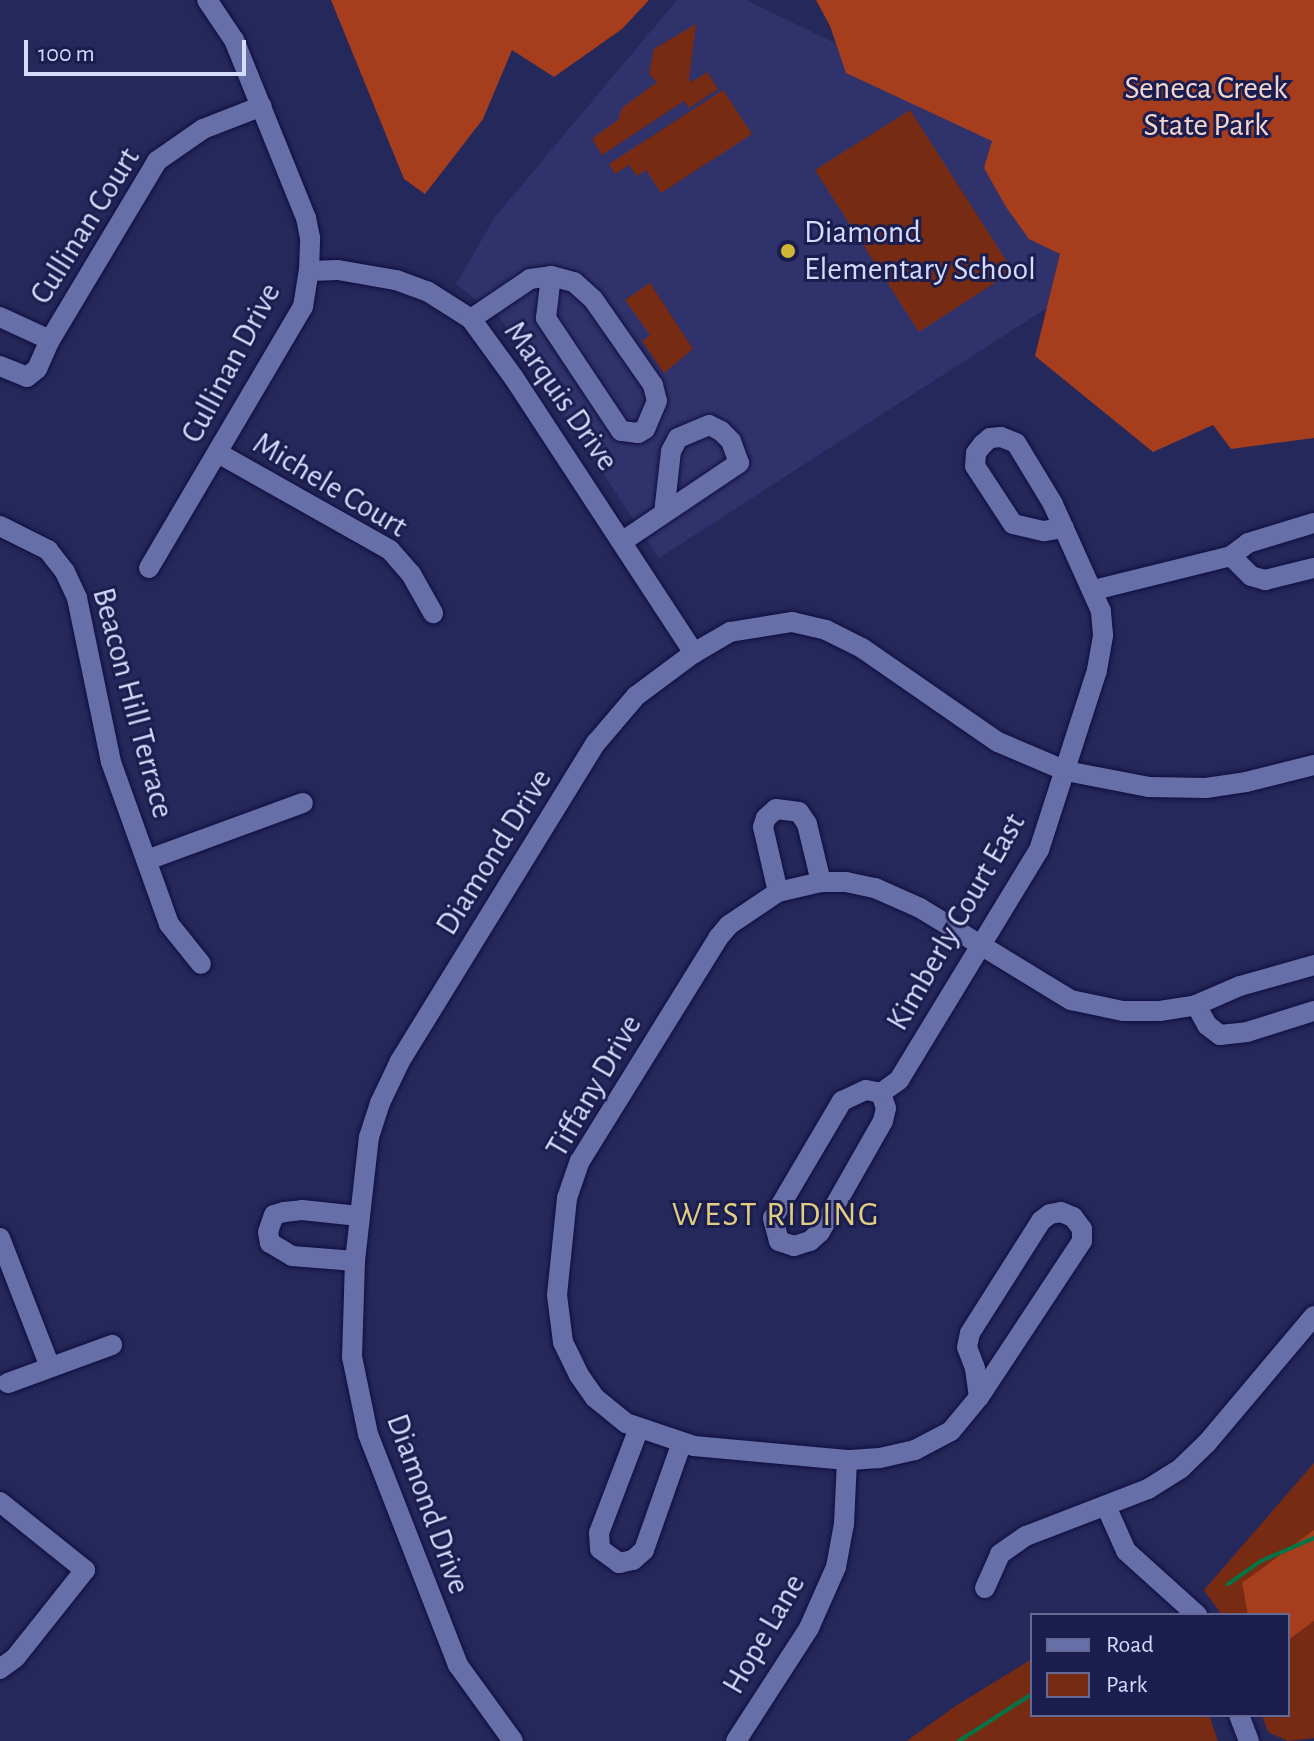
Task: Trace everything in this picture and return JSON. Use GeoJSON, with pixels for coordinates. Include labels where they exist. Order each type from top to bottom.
{"type":"FeatureCollection","features":[{"type":"Feature","properties":{"kind":"street","name":"Cullinan Drive"},"geometry":{"type":"LineString","coordinates":[[149,568],[303,307],[309,271],[310,238],[306,218],[234,40],[207,0]]}},
{"type":"Feature","properties":{"kind":"street","name":"Cullinan Court"},"geometry":{"type":"LineString","coordinates":[[0,366],[27,377],[37,369],[50,340],[157,161],[203,129],[262,106]]}},
{"type":"Feature","properties":{"kind":"street","name":"Marquis Drive"},"geometry":{"type":"LineString","coordinates":[[309,271],[338,270],[396,280],[427,291],[471,319],[623,541],[694,653]]}},
{"type":"Feature","properties":{"kind":"street"},"geometry":{"type":"LineString","coordinates":[[471,319],[530,279],[551,276],[574,282],[593,299],[653,385],[657,401],[645,429],[638,433],[621,431],[546,318],[551,276]]}},
{"type":"Feature","properties":{"kind":"street","name":"Cullinan Court"},"geometry":{"type":"LineString","coordinates":[[0,317],[50,340]]}},
{"type":"Feature","properties":{"kind":"street"},"geometry":{"type":"LineString","coordinates":[[623,541],[739,463],[731,441],[721,431],[709,425],[678,438],[671,451],[664,513]]}},
{"type":"Feature","properties":{"kind":"street","name":"Kimberly Court East"},"geometry":{"type":"LineString","coordinates":[[881,1093],[899,1080],[983,947],[1039,850],[1097,670],[1103,635],[1101,611],[1094,590],[1064,528],[1016,443],[1001,437],[990,438],[983,444],[976,453],[975,466],[1013,524],[1044,531],[1064,528]]}},
{"type":"Feature","properties":{"kind":"street","name":"Michele Court"},"geometry":{"type":"LineString","coordinates":[[218,453],[390,550],[411,574],[433,613]]}},
{"type":"Feature","properties":{"kind":"street"},"geometry":{"type":"LineString","coordinates":[[1094,590],[1231,556],[1248,543],[1314,523]]}},
{"type":"Feature","properties":{"kind":"street","name":"Beacon Hill Terrace"},"geometry":{"type":"LineString","coordinates":[[0,526],[48,550],[65,572],[77,598],[111,762],[169,924],[201,964]]}},
{"type":"Feature","properties":{"kind":"street"},"geometry":{"type":"LineString","coordinates":[[1231,556],[1251,576],[1265,580],[1314,568]]}},
{"type":"Feature","properties":{"kind":"street","name":"Diamond Drive"},"geometry":{"type":"LineString","coordinates":[[513,1741],[458,1665],[368,1434],[352,1357],[355,1261],[369,1137],[400,1061],[596,743],[636,696],[694,653],[730,632],[792,622],[826,630],[862,648],[998,742],[1066,771],[1149,787],[1206,788],[1246,782],[1314,765]]}},
{"type":"Feature","properties":{"kind":"street"},"geometry":{"type":"LineString","coordinates":[[147,860],[303,803]]}},
{"type":"Feature","properties":{"kind":"street"},"geometry":{"type":"LineString","coordinates":[[778,892],[763,827],[766,818],[776,809],[799,812],[807,824],[821,882]]}},
{"type":"Feature","properties":{"kind":"street","name":"Tiffany Drive"},"geometry":{"type":"LineString","coordinates":[[979,1397],[975,1368],[967,1347],[970,1333],[1041,1221],[1050,1214],[1061,1212],[1073,1217],[1082,1229],[1082,1241],[979,1397],[951,1431],[934,1443],[879,1458],[847,1460],[694,1446],[639,1428],[626,1423],[595,1398],[563,1342],[557,1295],[567,1198],[580,1161],[718,938],[729,925],[778,892],[821,882],[846,882],[875,888],[920,908],[1071,1000],[1089,1005],[1123,1011],[1160,1011],[1196,1005],[1240,986],[1314,965]]}},
{"type":"Feature","properties":{"kind":"street"},"geometry":{"type":"LineString","coordinates":[[1196,1005],[1207,1025],[1220,1035],[1247,1032],[1314,1011]]}},
{"type":"Feature","properties":{"kind":"street"},"geometry":{"type":"LineString","coordinates":[[866,1090],[881,1093],[886,1108],[883,1121],[820,1232],[810,1241],[794,1246],[779,1241],[773,1218],[842,1101],[866,1090]]}},
{"type":"Feature","properties":{"kind":"street"},"geometry":{"type":"LineString","coordinates":[[355,1261],[292,1256],[270,1243],[268,1232],[274,1215],[284,1212],[359,1216]]}},
{"type":"Feature","properties":{"kind":"street"},"geometry":{"type":"LineString","coordinates":[[0,1238],[50,1367]]}},
{"type":"Feature","properties":{"kind":"street"},"geometry":{"type":"LineString","coordinates":[[985,1588],[1000,1554],[1026,1536],[1148,1489],[1181,1468],[1207,1443],[1314,1316]]}},
{"type":"Feature","properties":{"kind":"street"},"geometry":{"type":"LineString","coordinates":[[8,1383],[112,1345]]}},
{"type":"Feature","properties":{"kind":"street"},"geometry":{"type":"LineString","coordinates":[[639,1428],[599,1533],[600,1549],[619,1563],[633,1560],[644,1550],[682,1442]]}},
{"type":"Feature","properties":{"kind":"street","name":"Hope Lane"},"geometry":{"type":"LineString","coordinates":[[736,1741],[809,1628],[836,1567],[844,1524],[847,1460]]}},
{"type":"Feature","properties":{"kind":"street"},"geometry":{"type":"LineString","coordinates":[[0,1502],[85,1570],[15,1658],[0,1669]]}},
{"type":"Feature","properties":{"kind":"street"},"geometry":{"type":"LineString","coordinates":[[1106,1506],[1126,1551],[1195,1613]]}},
{"type":"Feature","properties":{"kind":"street"},"geometry":{"type":"LineString","coordinates":[[1240,1717],[1249,1741]]}},
{"type":"Feature","properties":{"kind":"shaded area","name":"Diamond Elementary School"},"geometry":{"type":"Polygon","coordinates":[[[677,0],[746,0],[1137,189],[1081,286],[659,558],[501,319],[456,284],[495,217],[677,0]]]}},
{"type":"Feature","properties":{"kind":"green space"},"geometry":{"type":"Polygon","coordinates":[[[331,0],[649,0],[622,29],[554,77],[512,50],[483,119],[425,194],[404,179],[331,0]]]}},
{"type":"Feature","properties":{"kind":"green space","name":"Seneca Creek State Park"},"geometry":{"type":"Polygon","coordinates":[[[816,0],[1314,0],[1314,438],[1231,449],[1213,425],[1153,452],[1035,356],[1060,254],[1029,239],[1006,207],[984,168],[992,141],[846,73],[830,26],[816,0]]]}},
{"type":"Feature","properties":{"kind":"green space"},"geometry":{"type":"Polygon","coordinates":[[[696,24],[689,79],[692,82],[707,72],[718,89],[689,108],[684,101],[602,155],[593,141],[594,137],[618,120],[622,108],[657,82],[649,74],[654,49],[696,24]]]}},
{"type":"Feature","properties":{"kind":"green space"},"geometry":{"type":"Polygon","coordinates":[[[723,90],[752,134],[661,193],[646,170],[637,176],[629,165],[615,174],[609,164],[723,90]]]}},
{"type":"Feature","properties":{"kind":"green space"},"geometry":{"type":"Polygon","coordinates":[[[910,110],[1013,271],[919,332],[815,170],[910,110]]]}},
{"type":"Feature","properties":{"kind":"green space"},"geometry":{"type":"Polygon","coordinates":[[[650,283],[693,349],[664,373],[642,341],[650,335],[625,300],[650,283]]]}},
{"type":"Feature","properties":{"kind":"green space"},"geometry":{"type":"Polygon","coordinates":[[[1314,1463],[1314,1738],[1288,1741],[1268,1732],[1263,1717],[1290,1717],[1290,1613],[1221,1613],[1204,1590],[1314,1463]]]}},
{"type":"Feature","properties":{"kind":"green space"},"geometry":{"type":"Polygon","coordinates":[[[1314,1530],[1314,1621],[1290,1639],[1290,1613],[1248,1613],[1242,1583],[1314,1530]]]}},
{"type":"Feature","properties":{"kind":"green space"},"geometry":{"type":"Polygon","coordinates":[[[1030,1660],[1030,1717],[1210,1717],[1218,1741],[907,1741],[954,1707],[1030,1660]]]}},
{"type":"Feature","properties":{"kind":"waterway"},"geometry":{"type":"LineString","coordinates":[[1228,1584],[1261,1561],[1314,1538]]}},
{"type":"Feature","properties":{"kind":"waterway"},"geometry":{"type":"LineString","coordinates":[[959,1741],[1030,1695]]}},
{"type":"Feature","properties":{"kind":"place","name":"Diamond Elementary School"},"geometry":{"type":"Point","coordinates":[788,251]}},
{"type":"Feature","properties":{"kind":"district","name":"WEST RIDING"},"geometry":{"type":"Point","coordinates":[776,1216]}}]}
